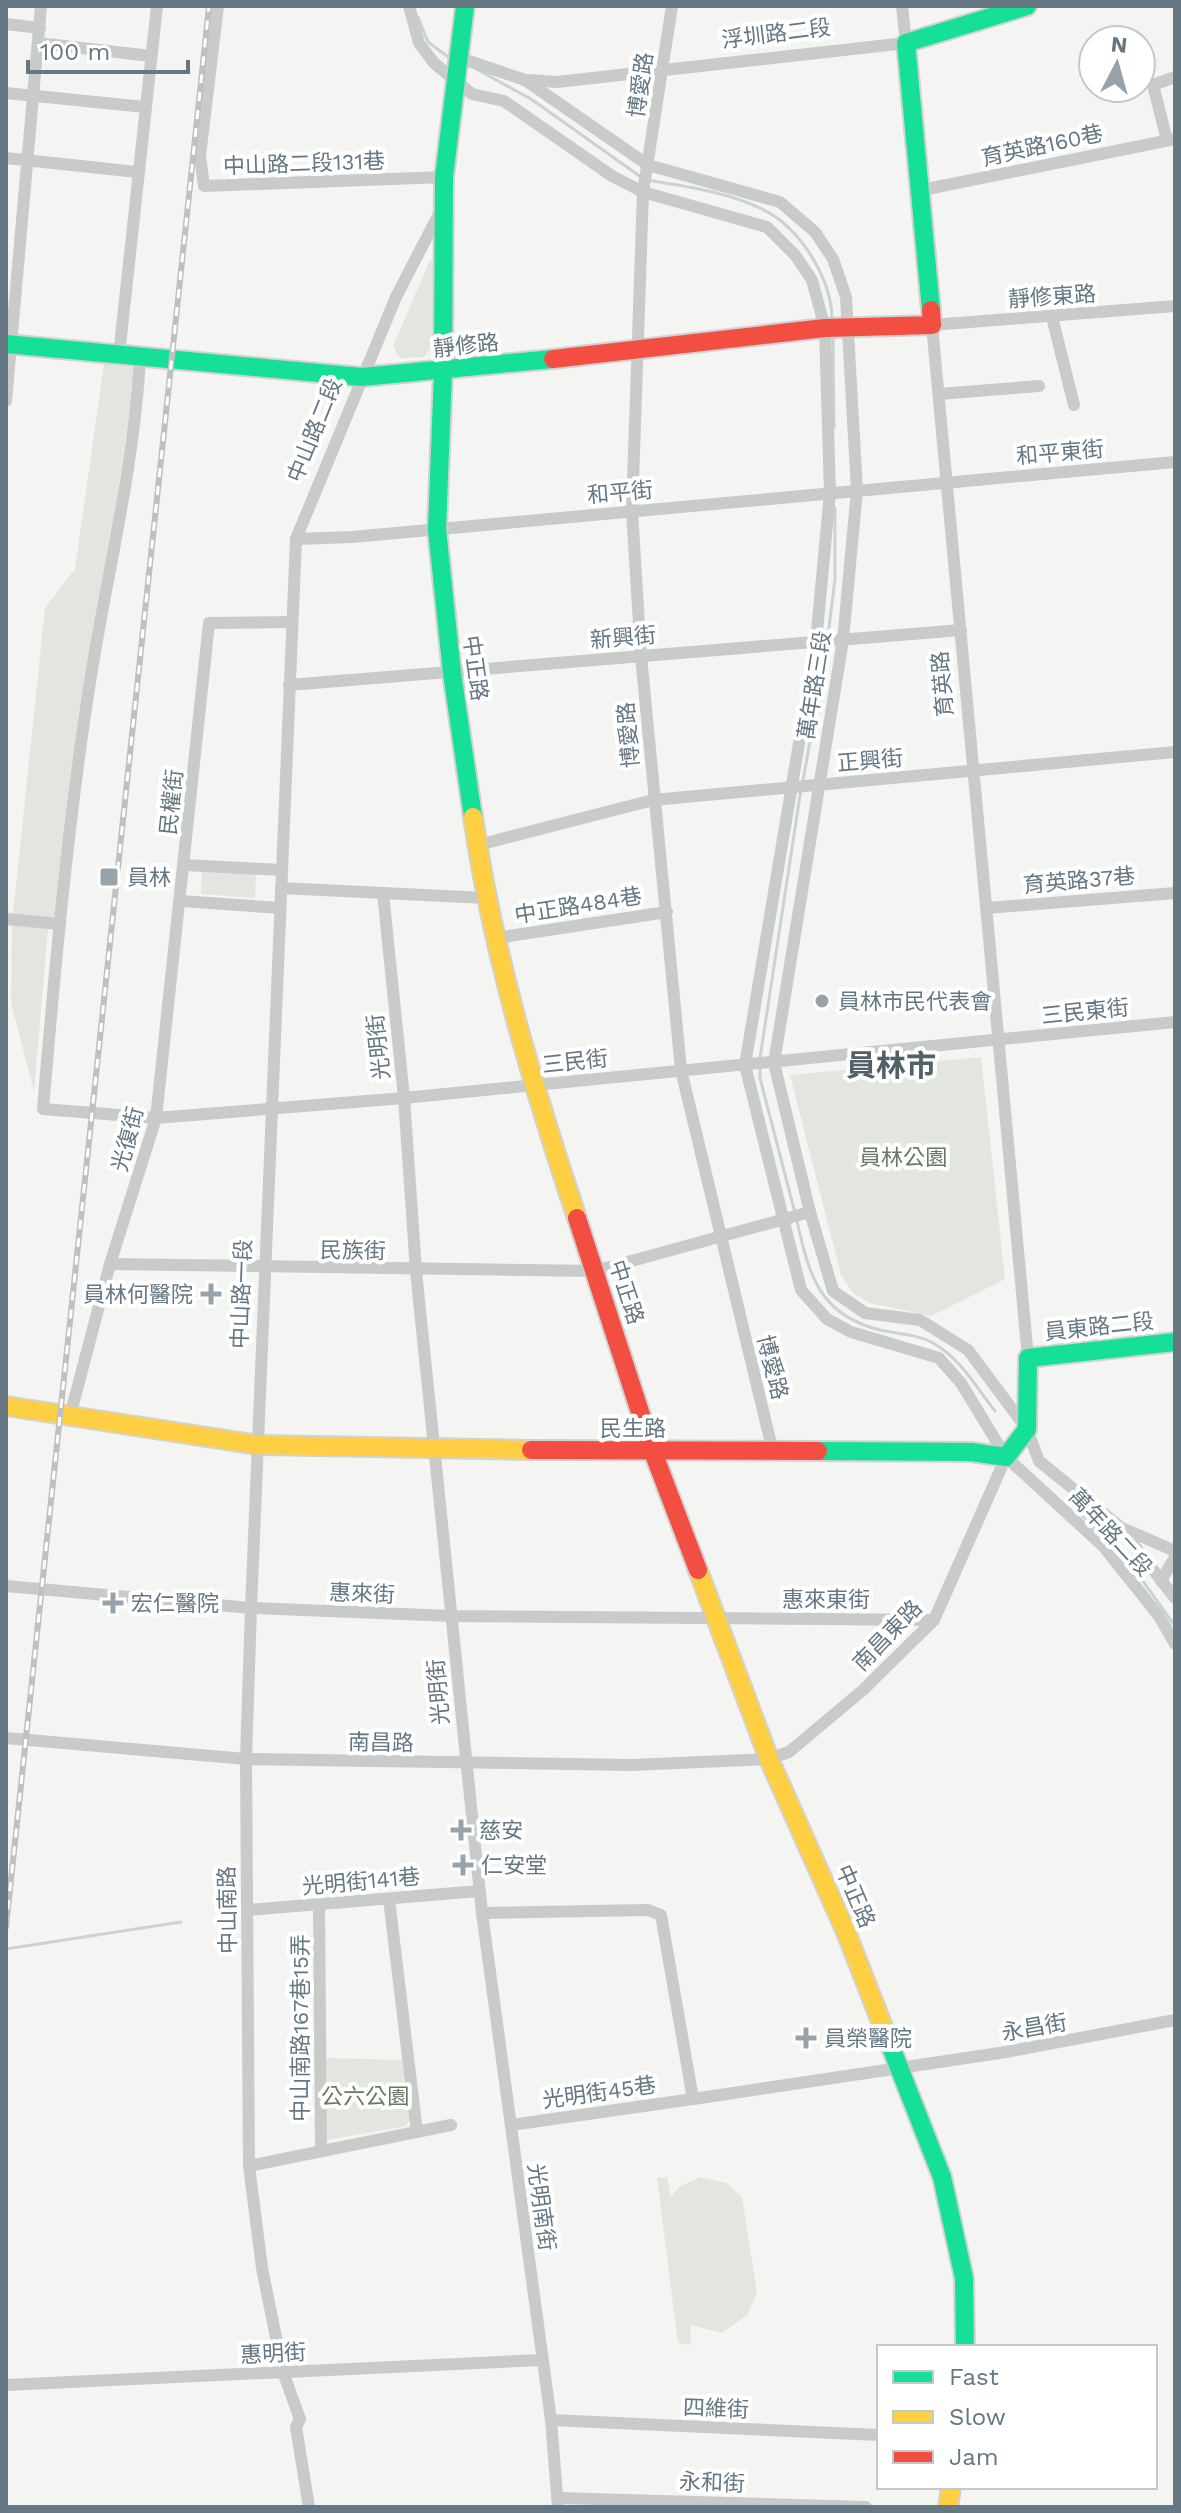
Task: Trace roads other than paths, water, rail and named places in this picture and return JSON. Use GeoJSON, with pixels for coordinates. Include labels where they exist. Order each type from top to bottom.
{"type":"FeatureCollection","features":[{"type":"Feature","properties":{"kind":"street"},"geometry":{"type":"LineString","coordinates":[[6,401],[8,344],[41,6]]}},
{"type":"Feature","properties":{"kind":"street"},"geometry":{"type":"LineString","coordinates":[[119,355],[157,6]]}},
{"type":"Feature","properties":{"kind":"street","name":"中山路二段131巷"},"geometry":{"type":"LineString","coordinates":[[218,6],[200,156],[204,186],[444,177]]}},
{"type":"Feature","properties":{"kind":"street","name":"萬年路三段"},"geometry":{"type":"LineString","coordinates":[[409,6],[419,43],[434,63],[472,94],[504,101],[612,176],[643,192],[767,227],[795,255],[812,280],[825,328],[830,493],[816,642],[745,1065],[801,1290],[812,1306],[851,1332],[939,1358],[961,1383],[1006,1457]]}},
{"type":"Feature","properties":{"kind":"street","name":"中山路二段"},"geometry":{"type":"LineString","coordinates":[[281,888],[296,539],[396,297],[443,207],[465,6]]}},
{"type":"Feature","properties":{"kind":"street","name":"博愛路"},"geometry":{"type":"LineString","coordinates":[[672,6],[643,192],[632,511],[641,656],[681,1070],[773,1452]]}},
{"type":"Feature","properties":{"kind":"street","name":"育英路"},"geometry":{"type":"LineString","coordinates":[[902,6],[1028,1358]]}},
{"type":"Feature","properties":{"kind":"street","name":"浮圳路二段"},"geometry":{"type":"LineString","coordinates":[[525,80],[557,82],[906,43],[1027,6]]}},
{"type":"Feature","properties":{"kind":"street"},"geometry":{"type":"LineString","coordinates":[[6,24],[40,28]]}},
{"type":"Feature","properties":{"kind":"street"},"geometry":{"type":"LineString","coordinates":[[38,43],[151,56]]}},
{"type":"Feature","properties":{"kind":"street","name":"萬年路三段"},"geometry":{"type":"LineString","coordinates":[[460,58],[525,80],[648,165],[780,202],[815,232],[833,259],[846,297],[857,490],[843,640],[774,1063],[810,1212],[833,1291],[865,1313],[920,1320],[947,1333],[968,1350],[1027,1429]]}},
{"type":"Feature","properties":{"kind":"street"},"geometry":{"type":"LineString","coordinates":[[1171,139],[1153,85],[1175,77]]}},
{"type":"Feature","properties":{"kind":"street"},"geometry":{"type":"LineString","coordinates":[[6,93],[145,107]]}},
{"type":"Feature","properties":{"kind":"street","name":"育英路160巷"},"geometry":{"type":"LineString","coordinates":[[917,191],[1171,139]]}},
{"type":"Feature","properties":{"kind":"street"},"geometry":{"type":"LineString","coordinates":[[6,158],[137,172]]}},
{"type":"Feature","properties":{"kind":"street","name":"中正路"},"geometry":{"type":"LineString","coordinates":[[443,207],[443,372],[437,529],[452,673],[485,898],[533,1085],[653,1452],[769,1759],[803,1829],[942,2177],[964,2278],[965,2345]]}},
{"type":"Feature","properties":{"kind":"street","name":"靜修東路"},"geometry":{"type":"LineString","coordinates":[[932,325],[1175,306]]}},
{"type":"Feature","properties":{"kind":"street"},"geometry":{"type":"LineString","coordinates":[[1052,317],[1074,405]]}},
{"type":"Feature","properties":{"kind":"street","name":"靜修路"},"geometry":{"type":"LineString","coordinates":[[8,344],[140,359],[362,377],[443,372],[825,328],[932,325]]}},
{"type":"Feature","properties":{"kind":"street"},"geometry":{"type":"LineString","coordinates":[[6,919],[60,924],[90,682],[137,411],[140,359]]}},
{"type":"Feature","properties":{"kind":"street"},"geometry":{"type":"LineString","coordinates":[[939,394],[1039,386]]}},
{"type":"Feature","properties":{"kind":"street","name":"和平東街"},"geometry":{"type":"LineString","coordinates":[[948,482],[1175,462]]}},
{"type":"Feature","properties":{"kind":"street","name":"和平街"},"geometry":{"type":"LineString","coordinates":[[296,539],[948,482]]}},
{"type":"Feature","properties":{"kind":"street","name":"民權街"},"geometry":{"type":"LineString","coordinates":[[281,870],[185,865],[209,623],[292,622]]}},
{"type":"Feature","properties":{"kind":"street","name":"新興街"},"geometry":{"type":"LineString","coordinates":[[289,685],[961,630]]}},
{"type":"Feature","properties":{"kind":"street","name":"正興街"},"geometry":{"type":"LineString","coordinates":[[478,845],[653,800],[1175,752]]}},
{"type":"Feature","properties":{"kind":"street","name":"光復街"},"geometry":{"type":"LineString","coordinates":[[70,1416],[110,1264],[156,1118],[185,865]]}},
{"type":"Feature","properties":{"kind":"street"},"geometry":{"type":"LineString","coordinates":[[281,888],[485,898]]}},
{"type":"Feature","properties":{"kind":"street","name":"中山路一段"},"geometry":{"type":"LineString","coordinates":[[259,1445],[281,888]]}},
{"type":"Feature","properties":{"kind":"street","name":"光明街"},"geometry":{"type":"LineString","coordinates":[[383,893],[404,1098],[416,1271],[464,1763],[482,1913]]}},
{"type":"Feature","properties":{"kind":"street","name":"育英路37巷"},"geometry":{"type":"LineString","coordinates":[[987,908],[1175,893]]}},
{"type":"Feature","properties":{"kind":"street"},"geometry":{"type":"LineString","coordinates":[[181,901],[280,908]]}},
{"type":"Feature","properties":{"kind":"street","name":"中正路484巷"},"geometry":{"type":"LineString","coordinates":[[496,938],[667,912]]}},
{"type":"Feature","properties":{"kind":"street","name":"三民街"},"geometry":{"type":"LineString","coordinates":[[60,924],[43,1109],[156,1118],[404,1098],[999,1039]]}},
{"type":"Feature","properties":{"kind":"street","name":"三民東街"},"geometry":{"type":"LineString","coordinates":[[999,1039],[1175,1022]]}},
{"type":"Feature","properties":{"kind":"street","name":"民族街"},"geometry":{"type":"LineString","coordinates":[[110,1264],[416,1271],[595,1271],[810,1212]]}},
{"type":"Feature","properties":{"kind":"street","name":"員東路二段"},"geometry":{"type":"LineString","coordinates":[[1028,1358],[1175,1342]]}},
{"type":"Feature","properties":{"kind":"street"},"geometry":{"type":"LineString","coordinates":[[1006,1457],[1027,1429],[1028,1358]]}},
{"type":"Feature","properties":{"kind":"street"},"geometry":{"type":"LineString","coordinates":[[6,1406],[259,1445]]}},
{"type":"Feature","properties":{"kind":"street","name":"萬年路二段"},"geometry":{"type":"LineString","coordinates":[[1027,1429],[1039,1461],[1119,1526],[1175,1598]]}},
{"type":"Feature","properties":{"kind":"street","name":"民生路"},"geometry":{"type":"LineString","coordinates":[[259,1445],[434,1452],[971,1452],[1006,1457]]}},
{"type":"Feature","properties":{"kind":"street","name":"中山南路"},"geometry":{"type":"LineString","coordinates":[[259,1445],[246,1759],[249,2166],[262,2268],[283,2372],[300,2419],[296,2427],[309,2507]]}},
{"type":"Feature","properties":{"kind":"street","name":"萬年路二段"},"geometry":{"type":"LineString","coordinates":[[1006,1457],[1103,1546],[1159,1616],[1175,1644]]}},
{"type":"Feature","properties":{"kind":"street","name":"南昌東路"},"geometry":{"type":"LineString","coordinates":[[769,1759],[789,1752],[934,1620],[1006,1457]]}},
{"type":"Feature","properties":{"kind":"street"},"geometry":{"type":"LineString","coordinates":[[1119,1526],[1175,1551]]}},
{"type":"Feature","properties":{"kind":"street"},"geometry":{"type":"LineString","coordinates":[[1161,1581],[1175,1557]]}},
{"type":"Feature","properties":{"kind":"street","name":"惠來街"},"geometry":{"type":"LineString","coordinates":[[6,1586],[251,1608],[451,1616],[717,1620]]}},
{"type":"Feature","properties":{"kind":"street","name":"惠來東街"},"geometry":{"type":"LineString","coordinates":[[717,1620],[934,1620]]}},
{"type":"Feature","properties":{"kind":"street","name":"南昌路"},"geometry":{"type":"LineString","coordinates":[[6,1738],[246,1759],[681,1764],[769,1759]]}},
{"type":"Feature","properties":{"kind":"street","name":"光明街141巷"},"geometry":{"type":"LineString","coordinates":[[247,1910],[479,1891]]}},
{"type":"Feature","properties":{"kind":"street"},"geometry":{"type":"LineString","coordinates":[[389,1899],[417,2132]]}},
{"type":"Feature","properties":{"kind":"street","name":"中山南路167巷15弄"},"geometry":{"type":"LineString","coordinates":[[319,1905],[321,2150]]}},
{"type":"Feature","properties":{"kind":"street"},"geometry":{"type":"LineString","coordinates":[[482,1913],[648,1910],[661,1915],[693,2099],[900,2069]]}},
{"type":"Feature","properties":{"kind":"street","name":"光明南街"},"geometry":{"type":"LineString","coordinates":[[482,1913],[551,2420],[558,2502]]}},
{"type":"Feature","properties":{"kind":"street","name":"永昌街"},"geometry":{"type":"LineString","coordinates":[[900,2069],[1175,2020]]}},
{"type":"Feature","properties":{"kind":"street","name":"光明街45巷"},"geometry":{"type":"LineString","coordinates":[[511,2125],[693,2099]]}},
{"type":"Feature","properties":{"kind":"street"},"geometry":{"type":"LineString","coordinates":[[249,2166],[451,2125]]}},
{"type":"Feature","properties":{"kind":"street","name":"惠明街"},"geometry":{"type":"LineString","coordinates":[[6,2385],[542,2360]]}},
{"type":"Feature","properties":{"kind":"street","name":"四維街"},"geometry":{"type":"LineString","coordinates":[[551,2420],[877,2435]]}},
{"type":"Feature","properties":{"kind":"street","name":"永和街"},"geometry":{"type":"LineString","coordinates":[[558,2502],[866,2507]]}},
{"type":"Feature","properties":{"kind":"waterway"},"geometry":{"type":"LineString","coordinates":[[418,17],[428,42],[451,59]]}},
{"type":"Feature","properties":{"kind":"waterway"},"geometry":{"type":"LineString","coordinates":[[476,69],[531,99],[641,177]]}},
{"type":"Feature","properties":{"kind":"waterway"},"geometry":{"type":"LineString","coordinates":[[647,180],[720,194],[749,203],[776,217],[801,241],[820,272],[831,304],[832,320]]}},
{"type":"Feature","properties":{"kind":"waterway"},"geometry":{"type":"LineString","coordinates":[[833,336],[834,428]]}},
{"type":"Feature","properties":{"kind":"waterway"},"geometry":{"type":"LineString","coordinates":[[828,636],[835,579],[835,508]]}},
{"type":"Feature","properties":{"kind":"waterway"},"geometry":{"type":"LineString","coordinates":[[803,781],[827,643]]}},
{"type":"Feature","properties":{"kind":"waterway"},"geometry":{"type":"LineString","coordinates":[[760,1058],[801,789]]}},
{"type":"Feature","properties":{"kind":"waterway"},"geometry":{"type":"LineString","coordinates":[[760,1066],[760,1078],[795,1213]]}},
{"type":"Feature","properties":{"kind":"waterway"},"geometry":{"type":"LineString","coordinates":[[797,1221],[812,1275],[830,1303],[859,1323],[933,1343],[951,1356],[995,1411]]}},
{"type":"Feature","properties":{"kind":"waterway"},"geometry":{"type":"LineString","coordinates":[[1078,1511],[1130,1563],[1175,1626]]}},
{"type":"Feature","properties":{"kind":"waterway"},"geometry":{"type":"LineString","coordinates":[[6,1949],[181,1922]]}},
{"type":"Feature","properties":{"kind":"railway"},"geometry":{"type":"LineString","coordinates":[[6,1927],[209,6]]}},
{"type":"Feature","properties":{"kind":"place","name":"員林"},"geometry":{"type":"Point","coordinates":[109,877]}},
{"type":"Feature","properties":{"kind":"place","name":"員林市民代表會"},"geometry":{"type":"Point","coordinates":[822,1001]}},
{"type":"Feature","properties":{"kind":"place","name":"員林何醫院"},"geometry":{"type":"Point","coordinates":[211,1294]}},
{"type":"Feature","properties":{"kind":"place","name":"宏仁醫院"},"geometry":{"type":"Point","coordinates":[113,1603]}},
{"type":"Feature","properties":{"kind":"place","name":"慈安"},"geometry":{"type":"Point","coordinates":[461,1830]}},
{"type":"Feature","properties":{"kind":"place","name":"仁安堂"},"geometry":{"type":"Point","coordinates":[463,1865]}},
{"type":"Feature","properties":{"kind":"place","name":"員榮醫院"},"geometry":{"type":"Point","coordinates":[806,2038]}},
{"type":"Feature","properties":{"kind":"district","name":"員林市"},"geometry":{"type":"Point","coordinates":[891,1066]}},
{"type":"Feature","properties":{"kind":"park label","name":"員林公園"},"geometry":{"type":"Point","coordinates":[903,1157]}},
{"type":"Feature","properties":{"kind":"park label","name":"公六公園"},"geometry":{"type":"Point","coordinates":[365,2096]}}]}
